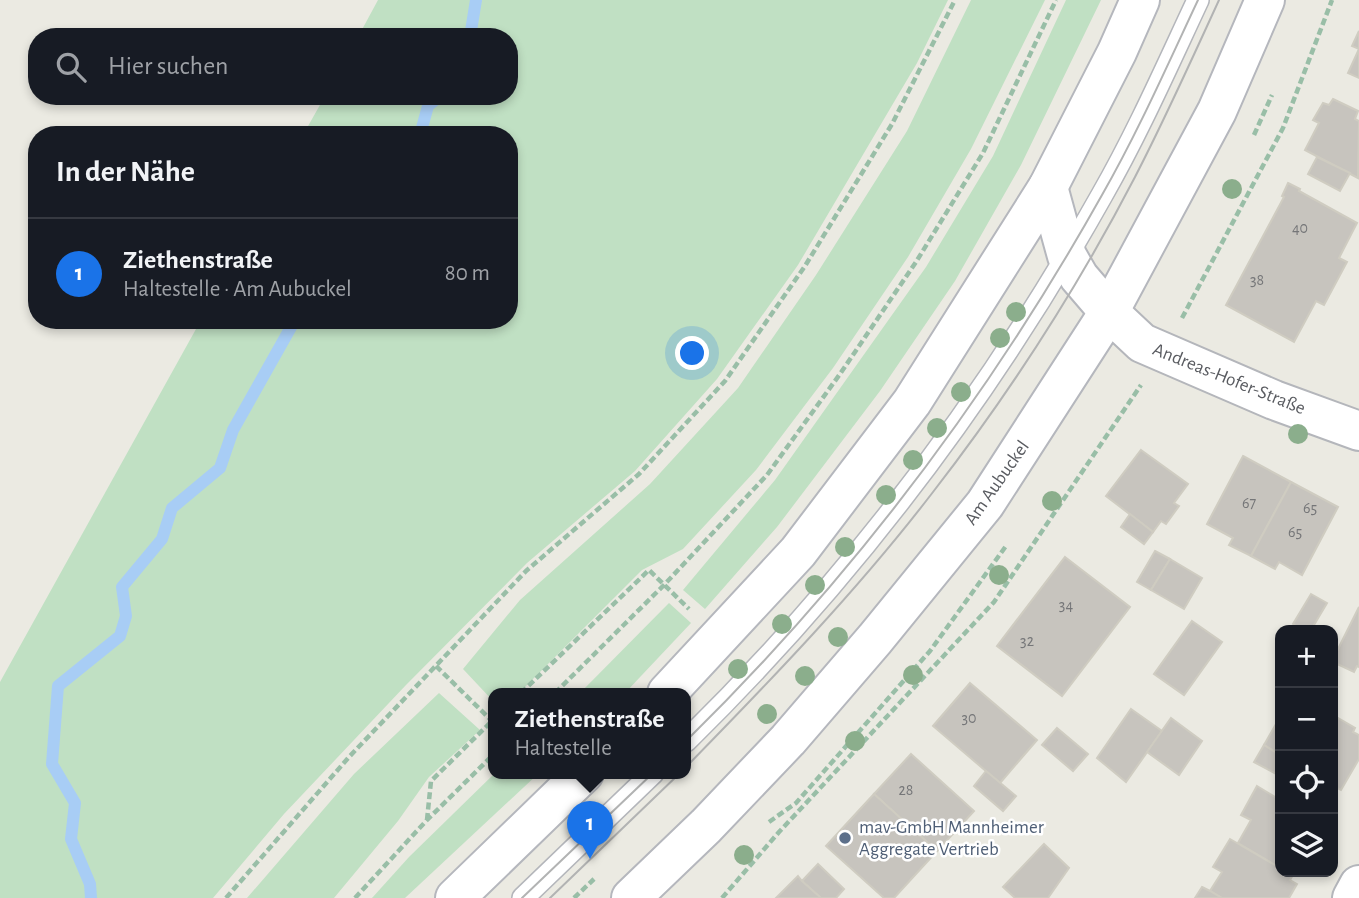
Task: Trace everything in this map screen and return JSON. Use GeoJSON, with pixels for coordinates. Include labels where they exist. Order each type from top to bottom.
{"type":"FeatureCollection","features":[{"type":"Feature","properties":{"kind":"main road"},"geometry":{"type":"LineString","coordinates":[[672,688],[798,552],[912,402],[1048,187],[1117,52],[1140,0]]}},
{"type":"Feature","properties":{"kind":"main road","name":"Am Aubuckel"},"geometry":{"type":"LineString","coordinates":[[631,898],[706,826],[788,740],[884,629],[985,504],[1110,312],[1217,111],[1265,0]]}},
{"type":"Feature","properties":{"kind":"main road","name":"Andreas-Hofer-Straße"},"geometry":{"type":"LineString","coordinates":[[1048,187],[1067,256],[1079,277],[1142,343],[1274,400],[1359,430]]}},
{"type":"Feature","properties":{"kind":"main road"},"geometry":{"type":"LineString","coordinates":[[455,898],[578,779]]}},
{"type":"Feature","properties":{"kind":"main road"},"geometry":{"type":"LineString","coordinates":[[1352,898],[1359,885]]}},
{"type":"Feature","properties":{"kind":"lane"},"geometry":{"type":"LineString","coordinates":[[691,736],[729,699],[805,615],[881,523],[952,430],[1014,342],[1104,192],[1153,97],[1198,0]]}},
{"type":"Feature","properties":{"kind":"lane"},"geometry":{"type":"LineString","coordinates":[[523,898],[647,779]]}},
{"type":"Feature","properties":{"kind":"path"},"geometry":{"type":"LineString","coordinates":[[226,898],[349,757],[526,571],[639,474],[725,381],[805,266],[885,136],[955,0]]}},
{"type":"Feature","properties":{"kind":"path"},"geometry":{"type":"LineString","coordinates":[[560,688],[664,585],[767,475],[840,374],[916,262],[983,153],[1056,0]]}},
{"type":"Feature","properties":{"kind":"path"},"geometry":{"type":"LineString","coordinates":[[722,898],[788,822],[994,602],[1163,353],[1283,128],[1332,0]]}},
{"type":"Feature","properties":{"kind":"path"},"geometry":{"type":"LineString","coordinates":[[526,688],[649,570],[690,609]]}},
{"type":"Feature","properties":{"kind":"path"},"geometry":{"type":"LineString","coordinates":[[436,666],[488,716]]}},
{"type":"Feature","properties":{"kind":"path"},"geometry":{"type":"LineString","coordinates":[[426,820],[431,781],[488,726]]}},
{"type":"Feature","properties":{"kind":"path"},"geometry":{"type":"LineString","coordinates":[[355,898],[426,820],[488,760]]}},
{"type":"Feature","properties":{"kind":"green space"},"geometry":{"type":"Polygon","coordinates":[[[378,0],[948,0],[917,63],[798,265],[717,379],[635,471],[527,563],[406,685],[284,814],[213,898],[0,898],[0,682],[196,329],[518,329],[518,126],[308,126],[320,105],[518,105],[518,28],[363,28],[378,0]]]}},
{"type":"Feature","properties":{"kind":"green space"},"geometry":{"type":"Polygon","coordinates":[[[971,0],[1045,0],[971,149],[908,257],[833,368],[756,470],[683,549],[642,570],[524,688],[488,688],[488,696],[463,669],[520,600],[650,484],[738,388],[816,275],[907,131],[971,0]]]}},
{"type":"Feature","properties":{"kind":"green space"},"geometry":{"type":"Polygon","coordinates":[[[1066,0],[1101,0],[1021,165],[955,281],[880,391],[777,527],[705,609],[683,590],[775,480],[926,267],[993,156],[1066,0]]]}},
{"type":"Feature","properties":{"kind":"green space"},"geometry":{"type":"Polygon","coordinates":[[[669,603],[691,623],[630,688],[585,688],[669,603]]]}},
{"type":"Feature","properties":{"kind":"green space"},"geometry":{"type":"Polygon","coordinates":[[[439,693],[480,730],[429,777],[398,821],[334,898],[247,898],[354,774],[439,693]]]}},
{"type":"Feature","properties":{"kind":"green space"},"geometry":{"type":"Polygon","coordinates":[[[489,779],[533,779],[405,898],[372,898],[409,857],[489,779]]]}},
{"type":"Feature","properties":{"kind":"building"},"geometry":{"type":"Polygon","coordinates":[[[1359,31],[1359,49],[1352,46],[1359,31]]]}},
{"type":"Feature","properties":{"kind":"building"},"geometry":{"type":"Polygon","coordinates":[[[1359,49],[1359,78],[1348,73],[1359,49]]]}},
{"type":"Feature","properties":{"kind":"building"},"geometry":{"type":"Polygon","coordinates":[[[1333,99],[1358,111],[1355,119],[1359,121],[1358,178],[1305,150],[1319,123],[1313,120],[1323,103],[1329,105],[1333,99]]]}},
{"type":"Feature","properties":{"kind":"building"},"geometry":{"type":"Polygon","coordinates":[[[1317,157],[1350,173],[1340,191],[1308,174],[1317,157]]]}},
{"type":"Feature","properties":{"kind":"building"},"geometry":{"type":"Polygon","coordinates":[[[1288,183],[1357,223],[1339,258],[1347,262],[1324,305],[1316,301],[1294,342],[1226,305],[1284,197],[1282,196],[1288,183]]]}},
{"type":"Feature","properties":{"kind":"building"},"geometry":{"type":"Polygon","coordinates":[[[1141,450],[1188,484],[1174,503],[1179,506],[1166,524],[1161,521],[1153,532],[1106,496],[1141,450]]]}},
{"type":"Feature","properties":{"kind":"building"},"geometry":{"type":"Polygon","coordinates":[[[1243,456],[1291,482],[1251,556],[1229,545],[1233,538],[1207,524],[1243,456]]]}},
{"type":"Feature","properties":{"kind":"building"},"geometry":{"type":"Polygon","coordinates":[[[1291,482],[1338,507],[1302,575],[1279,562],[1275,569],[1251,556],[1291,482]]]}},
{"type":"Feature","properties":{"kind":"building"},"geometry":{"type":"Polygon","coordinates":[[[1130,514],[1153,532],[1144,544],[1121,527],[1130,514]]]}},
{"type":"Feature","properties":{"kind":"building"},"geometry":{"type":"Polygon","coordinates":[[[1155,551],[1170,559],[1151,590],[1137,582],[1155,551]]]}},
{"type":"Feature","properties":{"kind":"building"},"geometry":{"type":"Polygon","coordinates":[[[1065,557],[1130,607],[1062,696],[997,646],[1065,557]]]}},
{"type":"Feature","properties":{"kind":"building"},"geometry":{"type":"Polygon","coordinates":[[[1170,559],[1202,578],[1184,609],[1151,590],[1170,559]]]}},
{"type":"Feature","properties":{"kind":"building"},"geometry":{"type":"Polygon","coordinates":[[[1311,594],[1327,603],[1314,625],[1293,624],[1311,594]]]}},
{"type":"Feature","properties":{"kind":"building"},"geometry":{"type":"Polygon","coordinates":[[[1359,607],[1359,667],[1357,666],[1354,672],[1338,664],[1338,649],[1359,607]]]}},
{"type":"Feature","properties":{"kind":"building"},"geometry":{"type":"Polygon","coordinates":[[[1192,621],[1222,642],[1184,695],[1154,674],[1192,621]]]}},
{"type":"Feature","properties":{"kind":"building"},"geometry":{"type":"Polygon","coordinates":[[[970,683],[1037,740],[1000,783],[933,726],[970,683]]]}},
{"type":"Feature","properties":{"kind":"building"},"geometry":{"type":"Polygon","coordinates":[[[1131,709],[1162,731],[1126,782],[1097,758],[1131,709]]]}},
{"type":"Feature","properties":{"kind":"building"},"geometry":{"type":"Polygon","coordinates":[[[1171,718],[1202,741],[1179,775],[1147,752],[1171,718]]]}},
{"type":"Feature","properties":{"kind":"building"},"geometry":{"type":"Polygon","coordinates":[[[1338,718],[1355,728],[1353,732],[1359,735],[1359,759],[1341,790],[1338,788],[1338,718]]]}},
{"type":"Feature","properties":{"kind":"building"},"geometry":{"type":"Polygon","coordinates":[[[1275,726],[1275,752],[1264,745],[1275,726]]]}},
{"type":"Feature","properties":{"kind":"building"},"geometry":{"type":"Polygon","coordinates":[[[1057,728],[1088,754],[1073,771],[1042,745],[1057,728]]]}},
{"type":"Feature","properties":{"kind":"building"},"geometry":{"type":"Polygon","coordinates":[[[1264,745],[1275,752],[1275,773],[1254,762],[1264,745]]]}},
{"type":"Feature","properties":{"kind":"building"},"geometry":{"type":"Polygon","coordinates":[[[911,754],[974,811],[937,851],[874,794],[911,754]]]}},
{"type":"Feature","properties":{"kind":"building"},"geometry":{"type":"Polygon","coordinates":[[[986,771],[1016,796],[1003,811],[974,786],[986,771]]]}},
{"type":"Feature","properties":{"kind":"building"},"geometry":{"type":"Polygon","coordinates":[[[1257,786],[1275,797],[1275,865],[1238,843],[1251,820],[1241,815],[1257,786]]]}},
{"type":"Feature","properties":{"kind":"building"},"geometry":{"type":"Polygon","coordinates":[[[874,794],[937,851],[894,898],[884,898],[826,846],[874,794]]]}},
{"type":"Feature","properties":{"kind":"building"},"geometry":{"type":"Polygon","coordinates":[[[1230,839],[1275,865],[1275,877],[1292,877],[1290,880],[1297,884],[1289,898],[1222,898],[1210,891],[1222,872],[1213,867],[1230,839]]]}},
{"type":"Feature","properties":{"kind":"building"},"geometry":{"type":"Polygon","coordinates":[[[1044,844],[1069,868],[1048,898],[1015,898],[1003,887],[1044,844]]]}},
{"type":"Feature","properties":{"kind":"building"},"geometry":{"type":"Polygon","coordinates":[[[818,864],[844,889],[836,898],[821,898],[802,881],[818,864]]]}},
{"type":"Feature","properties":{"kind":"building"},"geometry":{"type":"Polygon","coordinates":[[[798,876],[802,881],[821,898],[776,898],[798,876]]]}},
{"type":"Feature","properties":{"kind":"building"},"geometry":{"type":"Polygon","coordinates":[[[1202,887],[1210,891],[1222,898],[1195,898],[1202,887]]]}},
{"type":"Feature","properties":{"kind":"waterway"},"geometry":{"type":"LineString","coordinates":[[471,28],[476,0]]}},
{"type":"Feature","properties":{"kind":"waterway"},"geometry":{"type":"LineString","coordinates":[[422,126],[429,105]]}},
{"type":"Feature","properties":{"kind":"waterway"},"geometry":{"type":"LineString","coordinates":[[91,898],[90,884],[71,839],[75,803],[52,764],[58,686],[120,636],[126,616],[122,587],[162,539],[172,508],[220,468],[233,430],[290,329]]}},
{"type":"Feature","properties":{"kind":"tram line"},"geometry":{"type":"LineString","coordinates":[[691,736],[746,680],[860,550],[913,483],[1013,342],[1059,269],[1115,171],[1198,0]]}},
{"type":"Feature","properties":{"kind":"tram line"},"geometry":{"type":"LineString","coordinates":[[691,762],[845,599],[933,492],[989,417],[1066,299],[1113,218],[1157,133],[1219,0]]}},
{"type":"Feature","properties":{"kind":"tram line"},"geometry":{"type":"LineString","coordinates":[[522,898],[647,779]]}},
{"type":"Feature","properties":{"kind":"tram line"},"geometry":{"type":"LineString","coordinates":[[550,898],[674,779]]}},
{"type":"Feature","properties":{"kind":"place","name":"mav-GmbH Mannheimer Aggregate Vertrieb"},"geometry":{"type":"Point","coordinates":[845,838]}},
{"type":"Feature","properties":{"kind":"place","name":"Ziethenstraße"},"geometry":{"type":"Point","coordinates":[590,859]}}]}
